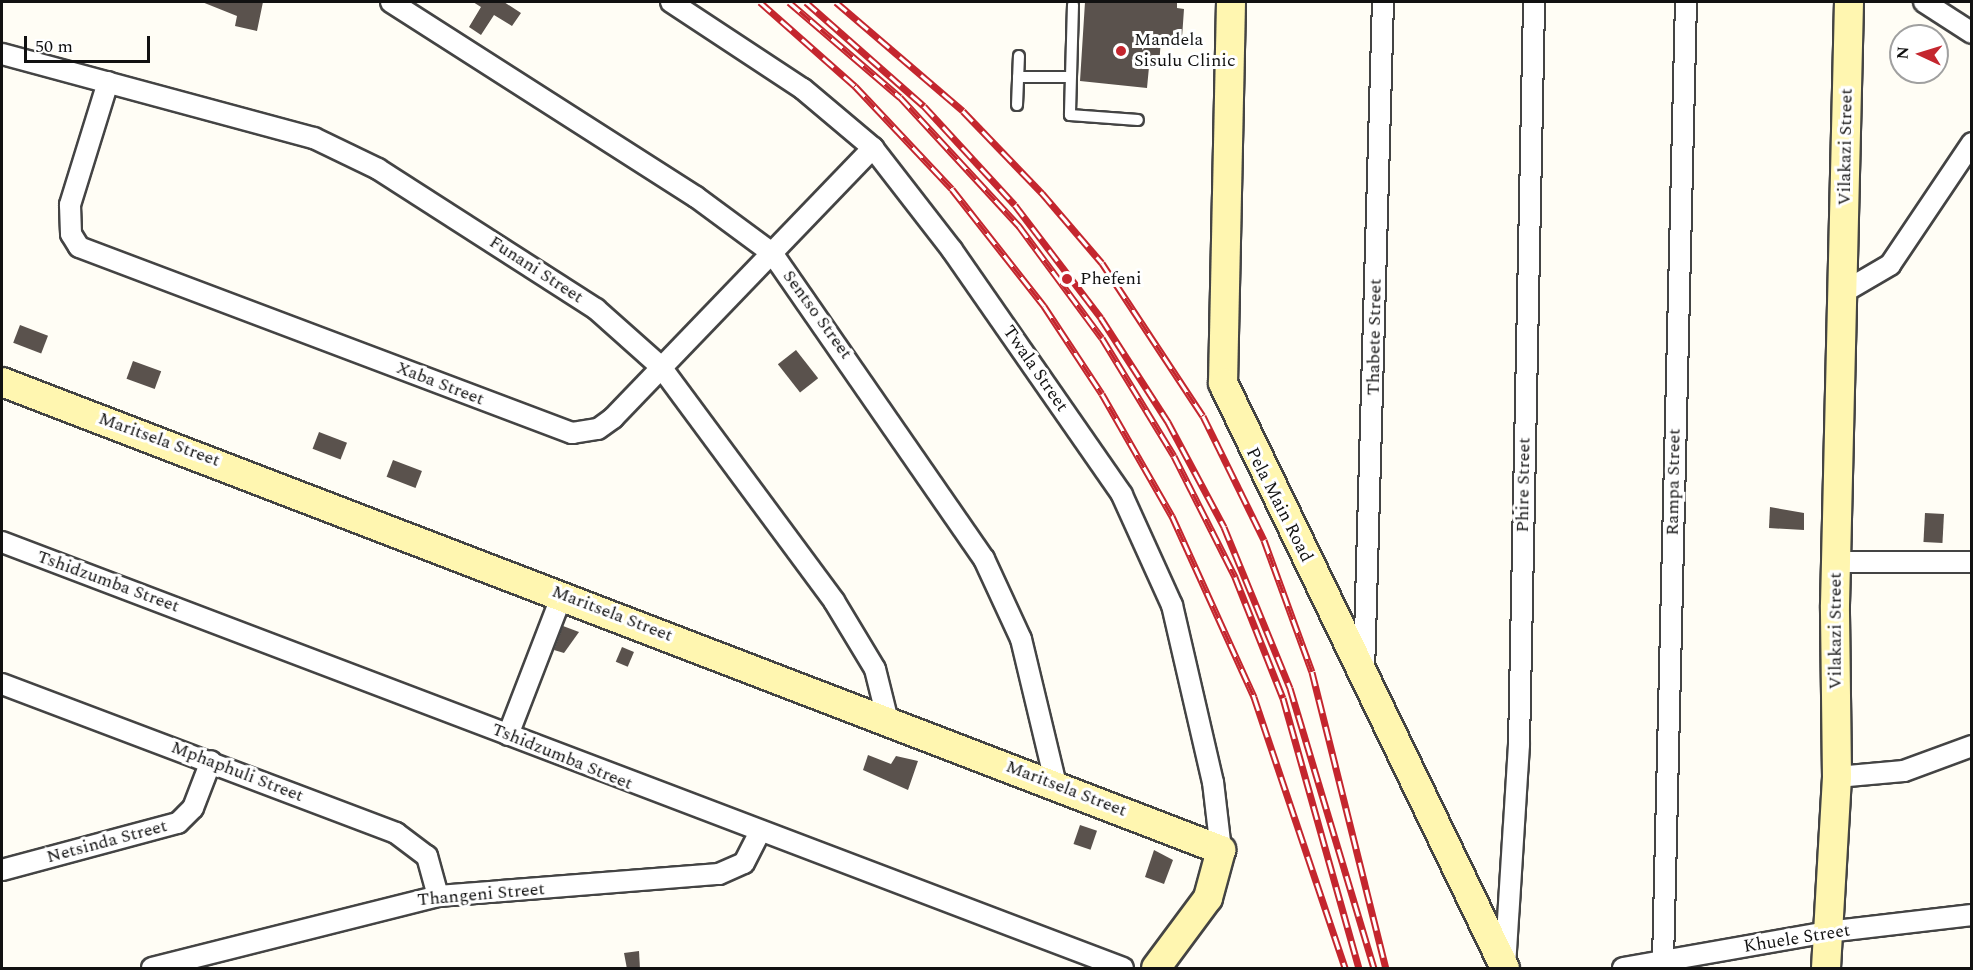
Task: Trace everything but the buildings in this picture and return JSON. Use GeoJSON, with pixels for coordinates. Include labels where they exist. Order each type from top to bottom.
{"type":"FeatureCollection","features":[{"type":"Feature","properties":{"kind":"street","name":"Sentso Street"},"geometry":{"type":"LineString","coordinates":[[391,2],[666,178],[772,253],[984,559],[1021,639],[1056,784]]}},
{"type":"Feature","properties":{"kind":"street","name":"Twala Street"},"geometry":{"type":"LineString","coordinates":[[671,2],[803,89],[873,148],[951,250],[1109,474],[1142,530],[1172,605],[1213,782],[1221,850]]}},
{"type":"Feature","properties":{"kind":"street","name":"Pela Main Road"},"geometry":{"type":"LineString","coordinates":[[1231,2],[1223,383],[1505,969]]}},
{"type":"Feature","properties":{"kind":"street","name":"Thabete Street"},"geometry":{"type":"LineString","coordinates":[[1364,672],[1383,2]]}},
{"type":"Feature","properties":{"kind":"street","name":"Phire Street"},"geometry":{"type":"LineString","coordinates":[[1505,969],[1519,746],[1534,2]]}},
{"type":"Feature","properties":{"kind":"street","name":"Rampa Street"},"geometry":{"type":"LineString","coordinates":[[1663,962],[1686,2]]}},
{"type":"Feature","properties":{"kind":"street","name":"Vilakazi Street"},"geometry":{"type":"LineString","coordinates":[[1826,969],[1837,777],[1836,562],[1849,2]]}},
{"type":"Feature","properties":{"kind":"street"},"geometry":{"type":"LineString","coordinates":[[1923,2],[1971,33]]}},
{"type":"Feature","properties":{"kind":"street","name":"Funani Street"},"geometry":{"type":"LineString","coordinates":[[2,54],[314,138],[378,169],[596,309],[661,367],[839,610],[875,669],[888,721]]}},
{"type":"Feature","properties":{"kind":"street","name":"Xaba Street"},"geometry":{"type":"LineString","coordinates":[[108,82],[69,213],[71,234],[90,253],[572,433],[598,429],[613,418],[873,148]]}},
{"type":"Feature","properties":{"kind":"street"},"geometry":{"type":"LineString","coordinates":[[1842,293],[1890,265],[1971,143]]}},
{"type":"Feature","properties":{"kind":"street","name":"Maritsela Street"},"geometry":{"type":"LineString","coordinates":[[2,382],[1056,784],[1221,850]]}},
{"type":"Feature","properties":{"kind":"street","name":"Tshidzumba Street"},"geometry":{"type":"LineString","coordinates":[[2,542],[1123,969]]}},
{"type":"Feature","properties":{"kind":"street"},"geometry":{"type":"LineString","coordinates":[[1836,562],[1971,562]]}},
{"type":"Feature","properties":{"kind":"street"},"geometry":{"type":"LineString","coordinates":[[508,735],[562,595]]}},
{"type":"Feature","properties":{"kind":"street","name":"Mphaphuli Street"},"geometry":{"type":"LineString","coordinates":[[2,684],[212,761],[408,839],[427,856],[438,896]]}},
{"type":"Feature","properties":{"kind":"street"},"geometry":{"type":"LineString","coordinates":[[1837,777],[1904,771],[1971,746]]}},
{"type":"Feature","properties":{"kind":"street","name":"Netsinda Street"},"geometry":{"type":"LineString","coordinates":[[2,870],[178,823],[193,808],[212,761]]}},
{"type":"Feature","properties":{"kind":"street","name":"Thangeni Street"},"geometry":{"type":"LineString","coordinates":[[160,967],[438,896],[719,874],[744,863],[760,831]]}},
{"type":"Feature","properties":{"kind":"street"},"geometry":{"type":"LineString","coordinates":[[1156,969],[1215,883],[1221,850]]}},
{"type":"Feature","properties":{"kind":"street","name":"Khuele Street"},"geometry":{"type":"LineString","coordinates":[[1623,969],[1827,932],[1971,915]]}},
{"type":"Feature","properties":{"kind":"lane"},"geometry":{"type":"LineString","coordinates":[[1073,5],[1068,77],[1070,116],[1138,120]]}},
{"type":"Feature","properties":{"kind":"lane"},"geometry":{"type":"LineString","coordinates":[[1017,105],[1018,56]]}},
{"type":"Feature","properties":{"kind":"lane"},"geometry":{"type":"LineString","coordinates":[[1018,77],[1068,77]]}},
{"type":"Feature","properties":{"kind":"railway"},"geometry":{"type":"LineString","coordinates":[[760,2],[855,86],[952,189],[1044,306],[1102,394],[1172,516],[1254,697],[1345,968]]}},
{"type":"Feature","properties":{"kind":"railway"},"geometry":{"type":"LineString","coordinates":[[789,2],[900,97],[1019,226],[1102,338],[1174,456],[1235,577],[1283,698],[1359,968]]}},
{"type":"Feature","properties":{"kind":"railway"},"geometry":{"type":"LineString","coordinates":[[806,2],[924,106],[1015,205],[1101,318],[1168,422],[1224,527],[1290,688],[1374,968]]}},
{"type":"Feature","properties":{"kind":"railway"},"geometry":{"type":"LineString","coordinates":[[836,2],[963,111],[1042,193],[1102,263],[1203,416],[1264,540],[1312,672],[1386,968]]}},
{"type":"Feature","properties":{"kind":"place","name":"Mandela Sisulu Clinic"},"geometry":{"type":"Point","coordinates":[1121,51]}},
{"type":"Feature","properties":{"kind":"place","name":"Phefeni"},"geometry":{"type":"Point","coordinates":[1067,279]}}]}
